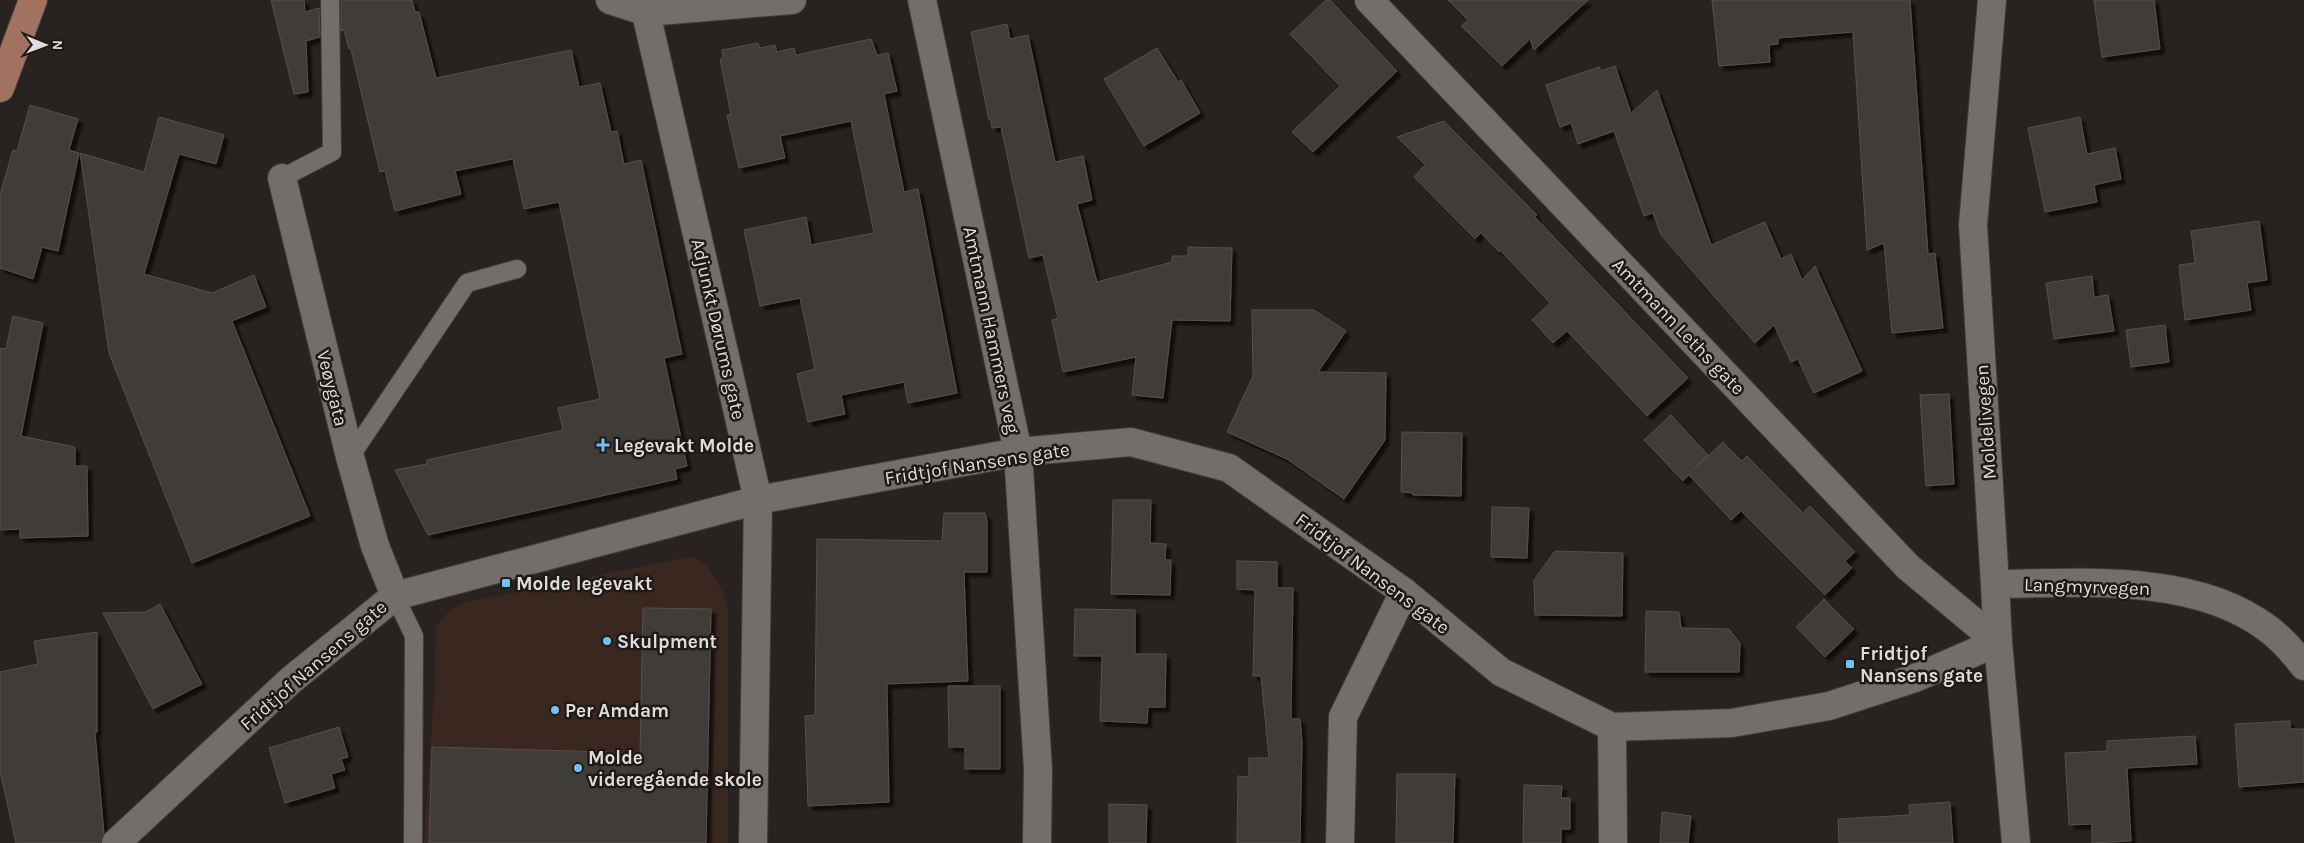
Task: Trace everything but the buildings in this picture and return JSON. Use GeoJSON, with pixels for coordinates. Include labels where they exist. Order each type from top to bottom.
{"type":"FeatureCollection","features":[{"type":"Feature","properties":{"kind":"main road"},"geometry":{"type":"LineString","coordinates":[[0,88],[33,0]]}},
{"type":"Feature","properties":{"kind":"street"},"geometry":{"type":"LineString","coordinates":[[610,0],[645,6],[792,0]]}},
{"type":"Feature","properties":{"kind":"street","name":"Amtmann Hammers veg"},"geometry":{"type":"LineString","coordinates":[[922,0],[1018,452],[1038,769],[1037,843]]}},
{"type":"Feature","properties":{"kind":"street","name":"Amtmann Leths gate"},"geometry":{"type":"LineString","coordinates":[[1369,0],[1908,568],[1998,642]]}},
{"type":"Feature","properties":{"kind":"street","name":"Moldelivegen"},"geometry":{"type":"LineString","coordinates":[[1992,0],[1973,225],[1998,642],[2016,843]]}},
{"type":"Feature","properties":{"kind":"street","name":"Adjunkt Dørums gate"},"geometry":{"type":"LineString","coordinates":[[645,6],[758,500],[753,843]]}},
{"type":"Feature","properties":{"kind":"street","name":"Veøygata"},"geometry":{"type":"LineString","coordinates":[[282,178],[350,457],[375,546],[394,596]]}},
{"type":"Feature","properties":{"kind":"street","name":"Fridtjof Nansens gate"},"geometry":{"type":"LineString","coordinates":[[116,843],[291,680],[394,596],[758,500],[1018,452],[1131,442],[1228,468],[1404,592],[1501,672],[1612,728],[1732,723],[1829,706],[1915,678],[1998,642]]}},
{"type":"Feature","properties":{"kind":"street","name":"Langmyrvegen"},"geometry":{"type":"LineString","coordinates":[[1995,584],[2120,584],[2188,593],[2237,610],[2268,628],[2294,653],[2304,666]]}},
{"type":"Feature","properties":{"kind":"street"},"geometry":{"type":"LineString","coordinates":[[1340,843],[1343,717],[1404,592]]}},
{"type":"Feature","properties":{"kind":"street"},"geometry":{"type":"LineString","coordinates":[[1612,728],[1613,843]]}},
{"type":"Feature","properties":{"kind":"lane"},"geometry":{"type":"LineString","coordinates":[[282,178],[332,152],[330,0]]}},
{"type":"Feature","properties":{"kind":"lane"},"geometry":{"type":"LineString","coordinates":[[350,457],[467,283],[517,269]]}},
{"type":"Feature","properties":{"kind":"lane"},"geometry":{"type":"LineString","coordinates":[[394,596],[414,636],[412,843]]}},
{"type":"Feature","properties":{"kind":"shaded area","name":"Molde videregående skole"},"geometry":{"type":"Polygon","coordinates":[[[687,557],[697,558],[709,568],[725,596],[728,611],[728,843],[424,843],[434,694],[436,628],[451,609],[466,602],[687,557]]]}},
{"type":"Feature","properties":{"kind":"place","name":"Legevakt Molde"},"geometry":{"type":"Point","coordinates":[603,445]}},
{"type":"Feature","properties":{"kind":"place","name":"Molde legevakt"},"geometry":{"type":"Point","coordinates":[506,583]}},
{"type":"Feature","properties":{"kind":"place","name":"Skulpment"},"geometry":{"type":"Point","coordinates":[607,641]}},
{"type":"Feature","properties":{"kind":"place","name":"Fridtjof Nansens gate"},"geometry":{"type":"Point","coordinates":[1850,664]}},
{"type":"Feature","properties":{"kind":"place","name":"Per Amdam"},"geometry":{"type":"Point","coordinates":[555,710]}},
{"type":"Feature","properties":{"kind":"place","name":"Molde videregående skole"},"geometry":{"type":"Point","coordinates":[578,768]}}]}
